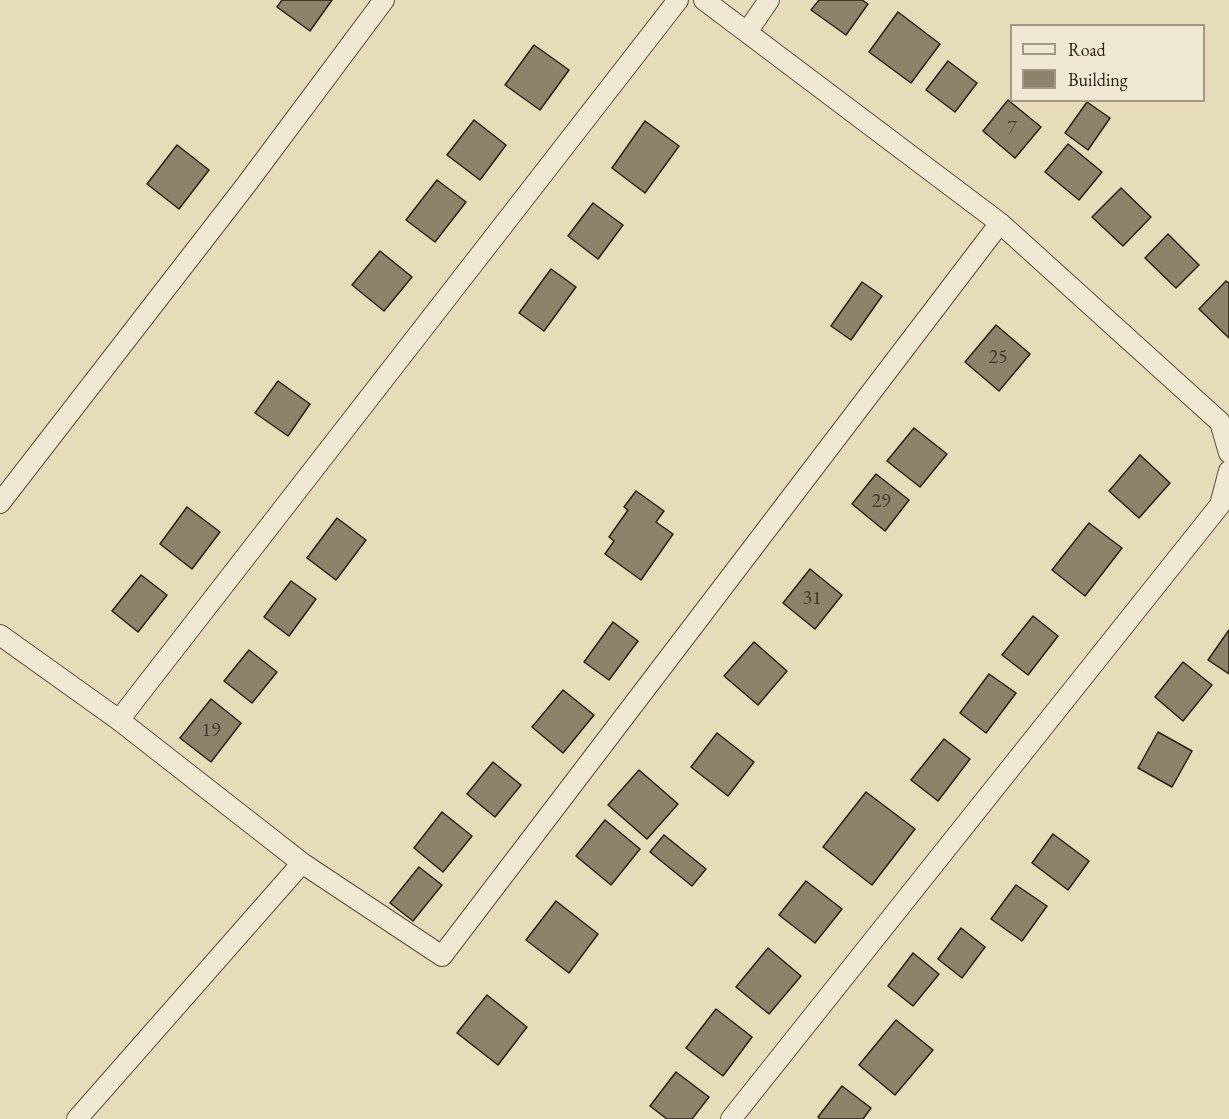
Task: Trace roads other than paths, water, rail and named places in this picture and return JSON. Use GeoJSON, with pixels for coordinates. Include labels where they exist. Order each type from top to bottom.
{"type":"FeatureCollection","features":[{"type":"Feature","properties":{"kind":"street"},"geometry":{"type":"LineString","coordinates":[[0,503],[246,185],[384,0]]}},
{"type":"Feature","properties":{"kind":"street"},"geometry":{"type":"LineString","coordinates":[[119,720],[678,0]]}},
{"type":"Feature","properties":{"kind":"street"},"geometry":{"type":"LineString","coordinates":[[704,0],[1000,223],[1220,422],[1229,453]]}},
{"type":"Feature","properties":{"kind":"street"},"geometry":{"type":"LineString","coordinates":[[747,32],[769,0]]}},
{"type":"Feature","properties":{"kind":"street"},"geometry":{"type":"LineString","coordinates":[[0,635],[119,720],[302,863],[442,956],[1000,223]]}},
{"type":"Feature","properties":{"kind":"street"},"geometry":{"type":"LineString","coordinates":[[731,1119],[1220,505],[1229,471]]}},
{"type":"Feature","properties":{"kind":"street"},"geometry":{"type":"LineString","coordinates":[[76,1119],[302,863]]}}]}
